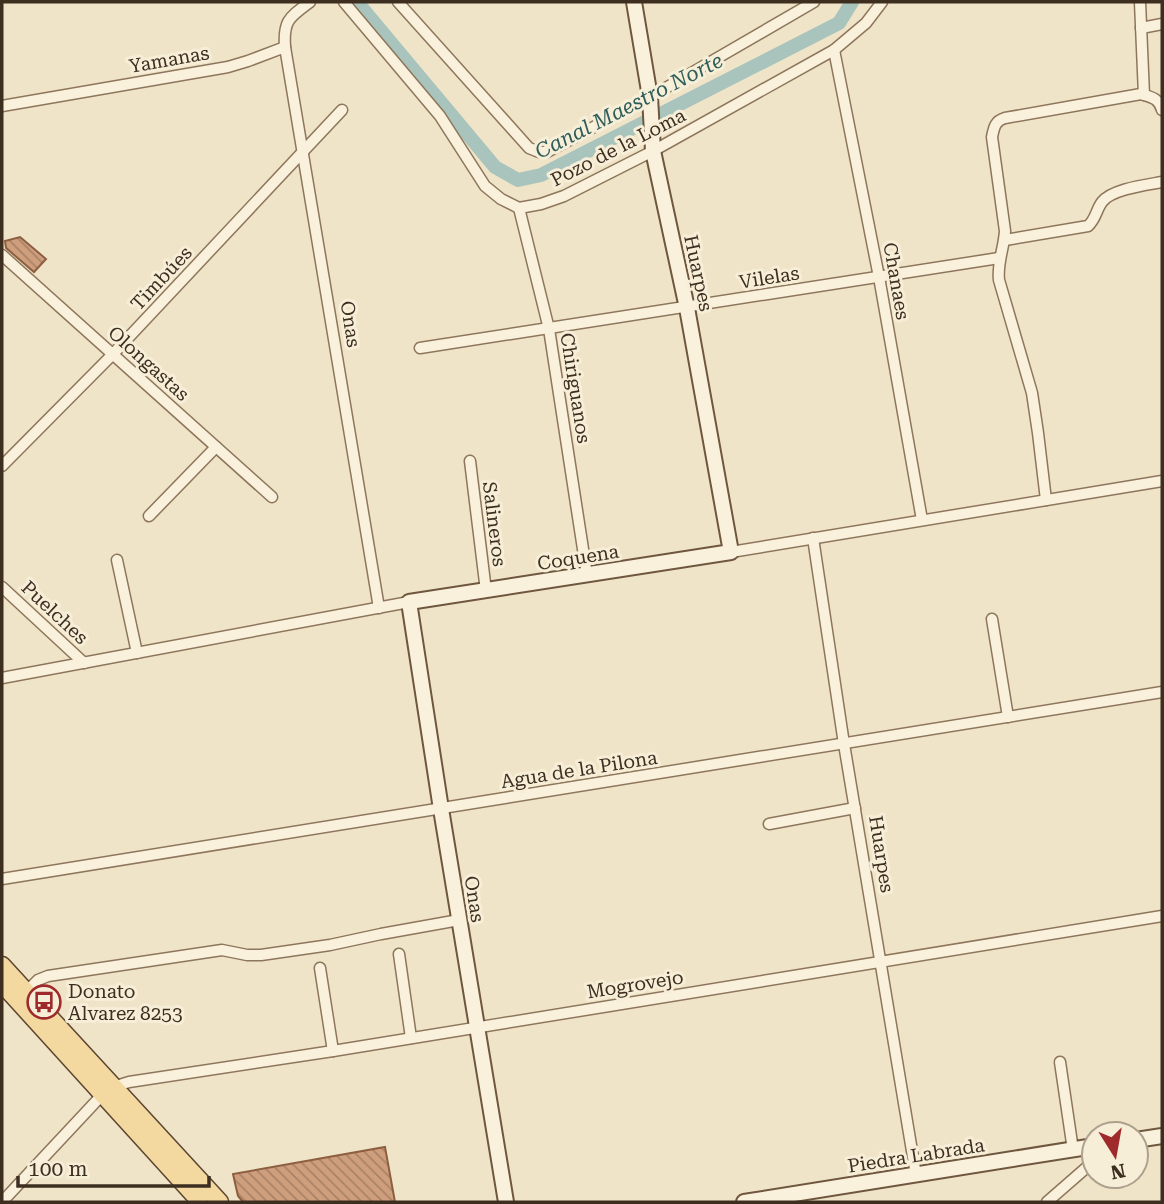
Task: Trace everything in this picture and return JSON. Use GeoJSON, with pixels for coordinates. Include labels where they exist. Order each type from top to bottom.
{"type":"FeatureCollection","features":[{"type":"Feature","properties":{"kind":"main road","name":"Huarpes"},"geometry":{"type":"LineString","coordinates":[[634,2],[650,97],[653,151],[687,308],[731,552]]}},
{"type":"Feature","properties":{"kind":"main road","name":"Coquena"},"geometry":{"type":"LineString","coordinates":[[409,602],[731,552]]}},
{"type":"Feature","properties":{"kind":"main road","name":"Onas"},"geometry":{"type":"LineString","coordinates":[[409,602],[506,1202]]}},
{"type":"Feature","properties":{"kind":"main road"},"geometry":{"type":"LineString","coordinates":[[2,964],[200,1202]]}},
{"type":"Feature","properties":{"kind":"main road"},"geometry":{"type":"LineString","coordinates":[[2,984],[220,1202]]}},
{"type":"Feature","properties":{"kind":"main road","name":"Piedra Labrada"},"geometry":{"type":"LineString","coordinates":[[744,1202],[779,1200],[1080,1149]]}},
{"type":"Feature","properties":{"kind":"street"},"geometry":{"type":"LineString","coordinates":[[285,47],[284,31],[287,23],[310,2]]}},
{"type":"Feature","properties":{"kind":"street"},"geometry":{"type":"LineString","coordinates":[[344,2],[440,116],[485,186],[501,200],[519,208]]}},
{"type":"Feature","properties":{"kind":"street","name":"Pozo de la Loma"},"geometry":{"type":"LineString","coordinates":[[398,2],[529,148],[539,152],[554,149],[650,97],[814,2]]}},
{"type":"Feature","properties":{"kind":"street","name":"Pozo de la Loma"},"geometry":{"type":"LineString","coordinates":[[519,208],[564,197],[653,151],[834,50],[866,23],[882,2]]}},
{"type":"Feature","properties":{"kind":"street"},"geometry":{"type":"LineString","coordinates":[[1140,2],[1144,95]]}},
{"type":"Feature","properties":{"kind":"street"},"geometry":{"type":"LineString","coordinates":[[1141,27],[1162,24]]}},
{"type":"Feature","properties":{"kind":"street","name":"Yamanas"},"geometry":{"type":"LineString","coordinates":[[2,106],[228,66],[285,47]]}},
{"type":"Feature","properties":{"kind":"street","name":"Onas"},"geometry":{"type":"LineString","coordinates":[[285,47],[379,608]]}},
{"type":"Feature","properties":{"kind":"street","name":"Chanaes"},"geometry":{"type":"LineString","coordinates":[[834,50],[879,277],[922,520]]}},
{"type":"Feature","properties":{"kind":"street"},"geometry":{"type":"LineString","coordinates":[[1046,500],[1032,393],[999,280],[999,258],[1005,231],[992,137],[995,125],[999,120],[1140,94],[1153,97],[1162,110]]}},
{"type":"Feature","properties":{"kind":"street","name":"Timbúes"},"geometry":{"type":"LineString","coordinates":[[2,467],[113,354],[342,110]]}},
{"type":"Feature","properties":{"kind":"street"},"geometry":{"type":"LineString","coordinates":[[1004,240],[1088,226],[1107,197],[1162,182]]}},
{"type":"Feature","properties":{"kind":"street","name":"Chiriguanos"},"geometry":{"type":"LineString","coordinates":[[519,208],[549,329],[587,575]]}},
{"type":"Feature","properties":{"kind":"street","name":"Olongastas"},"geometry":{"type":"LineString","coordinates":[[2,256],[271,497]]}},
{"type":"Feature","properties":{"kind":"street","name":"Vilelas"},"geometry":{"type":"LineString","coordinates":[[420,348],[999,258]]}},
{"type":"Feature","properties":{"kind":"street"},"geometry":{"type":"LineString","coordinates":[[149,516],[216,447]]}},
{"type":"Feature","properties":{"kind":"street","name":"Salineros"},"geometry":{"type":"LineString","coordinates":[[470,461],[486,591]]}},
{"type":"Feature","properties":{"kind":"street","name":"Coquena"},"geometry":{"type":"LineString","coordinates":[[731,552],[1162,481]]}},
{"type":"Feature","properties":{"kind":"street","name":"Huarpes"},"geometry":{"type":"LineString","coordinates":[[813,538],[844,744],[916,1175]]}},
{"type":"Feature","properties":{"kind":"street"},"geometry":{"type":"LineString","coordinates":[[117,560],[137,653]]}},
{"type":"Feature","properties":{"kind":"street","name":"Puelches"},"geometry":{"type":"LineString","coordinates":[[2,587],[84,663]]}},
{"type":"Feature","properties":{"kind":"street","name":"Coquena"},"geometry":{"type":"LineString","coordinates":[[2,678],[409,602]]}},
{"type":"Feature","properties":{"kind":"street"},"geometry":{"type":"LineString","coordinates":[[992,619],[1008,717]]}},
{"type":"Feature","properties":{"kind":"street","name":"Agua de la Pilona"},"geometry":{"type":"LineString","coordinates":[[2,879],[1162,692]]}},
{"type":"Feature","properties":{"kind":"street"},"geometry":{"type":"LineString","coordinates":[[769,824],[855,808]]}},
{"type":"Feature","properties":{"kind":"street","name":"Mogrovejo"},"geometry":{"type":"LineString","coordinates":[[107,1091],[129,1082],[1162,916]]}},
{"type":"Feature","properties":{"kind":"street"},"geometry":{"type":"LineString","coordinates":[[26,992],[38,980],[48,976],[222,950],[261,955],[330,945],[459,920]]}},
{"type":"Feature","properties":{"kind":"street"},"geometry":{"type":"LineString","coordinates":[[399,954],[411,1038]]}},
{"type":"Feature","properties":{"kind":"street"},"geometry":{"type":"LineString","coordinates":[[320,968],[333,1051]]}},
{"type":"Feature","properties":{"kind":"street"},"geometry":{"type":"LineString","coordinates":[[1060,1062],[1073,1150]]}},
{"type":"Feature","properties":{"kind":"street"},"geometry":{"type":"LineString","coordinates":[[2,1202],[107,1091]]}},
{"type":"Feature","properties":{"kind":"street"},"geometry":{"type":"LineString","coordinates":[[1047,1202],[1080,1173]]}},
{"type":"Feature","properties":{"kind":"building"},"geometry":{"type":"Polygon","coordinates":[[[20,237],[46,259],[34,272],[6,248],[5,241],[20,237]]]}},
{"type":"Feature","properties":{"kind":"building"},"geometry":{"type":"Polygon","coordinates":[[[385,1147],[395,1202],[243,1202],[238,1196],[233,1174],[385,1147]]]}},
{"type":"Feature","properties":{"kind":"waterway","name":"Canal Maestro Norte"},"geometry":{"type":"LineString","coordinates":[[357,2],[495,167],[518,180],[541,175],[839,23],[852,2]]}},
{"type":"Feature","properties":{"kind":"place","name":"Donato Alvarez 8253"},"geometry":{"type":"Point","coordinates":[44,1002]}}]}
